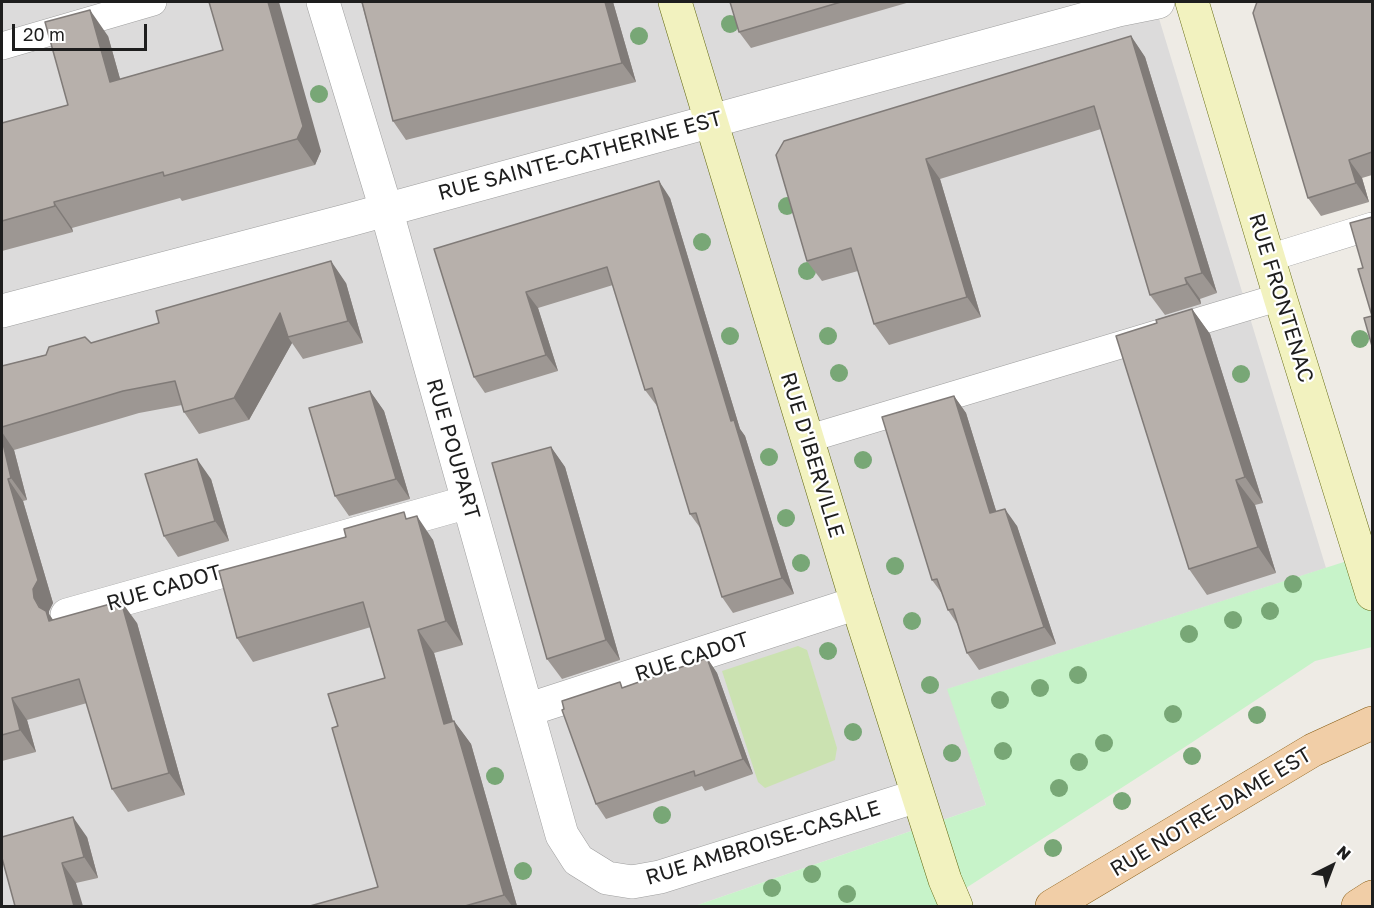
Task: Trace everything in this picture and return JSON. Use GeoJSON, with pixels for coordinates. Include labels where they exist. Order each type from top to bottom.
{"type":"FeatureCollection","features":[{"type":"Feature","properties":{"kind":"main road","name":"RUE D'IBERVILLE"},"geometry":{"type":"LineString","coordinates":[[675,2],[857,603],[917,796],[956,906]]}},
{"type":"Feature","properties":{"kind":"main road","name":"RUE FRONTENAC"},"geometry":{"type":"LineString","coordinates":[[1192,2],[1372,594]]}},
{"type":"Feature","properties":{"kind":"main road","name":"RUE NOTRE-DAME EST"},"geometry":{"type":"LineString","coordinates":[[1052,906],[1313,750],[1372,723]]}},
{"type":"Feature","properties":{"kind":"main road"},"geometry":{"type":"LineString","coordinates":[[1358,906],[1372,897]]}},
{"type":"Feature","properties":{"kind":"street","name":"RUE POUPART"},"geometry":{"type":"LineString","coordinates":[[323,2],[386,209],[562,834],[578,860],[607,878]]}},
{"type":"Feature","properties":{"kind":"street","name":"RUE SAINTE-CATHERINE EST"},"geometry":{"type":"LineString","coordinates":[[2,311],[1118,10],[1158,2]]}},
{"type":"Feature","properties":{"kind":"street","name":"RUE CADOT"},"geometry":{"type":"LineString","coordinates":[[67,615],[468,502]]}},
{"type":"Feature","properties":{"kind":"street","name":"RUE CADOT"},"geometry":{"type":"LineString","coordinates":[[527,710],[857,603]]}},
{"type":"Feature","properties":{"kind":"street","name":"RUE AMBROISE-CASALE"},"geometry":{"type":"LineString","coordinates":[[607,878],[632,882],[660,878],[917,796]]}},
{"type":"Feature","properties":{"kind":"lane"},"geometry":{"type":"LineString","coordinates":[[2,46],[153,2]]}},
{"type":"Feature","properties":{"kind":"lane"},"geometry":{"type":"LineString","coordinates":[[1269,258],[1372,226]]}},
{"type":"Feature","properties":{"kind":"lane"},"geometry":{"type":"LineString","coordinates":[[807,439],[1280,297]]}},
{"type":"Feature","properties":{"kind":"shaded area"},"geometry":{"type":"Polygon","coordinates":[[[2,2],[1154,2],[1326,568],[948,689],[986,805],[695,906],[2,906],[2,2]]]}},
{"type":"Feature","properties":{"kind":"green space"},"geometry":{"type":"Polygon","coordinates":[[[1372,553],[1372,647],[1315,661],[938,906],[695,906],[986,805],[947,689],[1372,553]]]}},
{"type":"Feature","properties":{"kind":"green space"},"geometry":{"type":"Polygon","coordinates":[[[798,646],[807,650],[837,748],[835,760],[765,788],[758,782],[722,671],[798,646]]]}},
{"type":"Feature","properties":{"kind":"building"},"geometry":{"type":"Polygon","coordinates":[[[209,2],[268,2],[303,126],[297,139],[164,176],[163,172],[54,202],[55,206],[2,221],[2,123],[68,105],[45,22],[90,10],[110,82],[223,50],[209,2]]]}},
{"type":"Feature","properties":{"kind":"building"},"geometry":{"type":"Polygon","coordinates":[[[362,2],[605,2],[622,63],[393,121],[362,2]]]}},
{"type":"Feature","properties":{"kind":"building"},"geometry":{"type":"Polygon","coordinates":[[[730,2],[841,2],[739,32],[730,2]]]}},
{"type":"Feature","properties":{"kind":"building"},"geometry":{"type":"Polygon","coordinates":[[[1257,2],[1372,2],[1372,152],[1349,160],[1356,183],[1308,198],[1253,13],[1257,2]]]}},
{"type":"Feature","properties":{"kind":"building"},"geometry":{"type":"Polygon","coordinates":[[[1131,36],[1202,273],[1185,278],[1187,284],[1150,295],[1094,106],[926,159],[967,297],[874,324],[851,248],[807,261],[776,155],[784,141],[1131,36]]]}},
{"type":"Feature","properties":{"kind":"building"},"geometry":{"type":"Polygon","coordinates":[[[659,181],[731,421],[734,420],[782,578],[722,597],[696,513],[690,514],[652,388],[645,390],[607,267],[526,292],[546,355],[474,377],[434,249],[659,181]]]}},
{"type":"Feature","properties":{"kind":"building"},"geometry":{"type":"Polygon","coordinates":[[[1372,217],[1372,316],[1358,269],[1363,268],[1350,223],[1372,217]]]}},
{"type":"Feature","properties":{"kind":"building"},"geometry":{"type":"Polygon","coordinates":[[[331,261],[348,321],[288,337],[280,313],[234,398],[184,412],[175,381],[123,391],[2,427],[2,366],[46,355],[49,347],[85,337],[91,343],[159,323],[156,311],[331,261]]]}},
{"type":"Feature","properties":{"kind":"building"},"geometry":{"type":"Polygon","coordinates":[[[1192,309],[1245,477],[1236,480],[1258,547],[1189,569],[1116,336],[1192,309]]]}},
{"type":"Feature","properties":{"kind":"building"},"geometry":{"type":"Polygon","coordinates":[[[1372,316],[1372,346],[1364,318],[1372,316]]]}},
{"type":"Feature","properties":{"kind":"building"},"geometry":{"type":"Polygon","coordinates":[[[370,391],[396,479],[335,496],[309,408],[370,391]]]}},
{"type":"Feature","properties":{"kind":"building"},"geometry":{"type":"Polygon","coordinates":[[[954,396],[990,513],[1005,509],[1044,627],[967,653],[953,609],[948,610],[937,579],[932,580],[882,417],[954,396]]]}},
{"type":"Feature","properties":{"kind":"building"},"geometry":{"type":"Polygon","coordinates":[[[2,439],[11,478],[8,479],[38,580],[33,589],[34,598],[39,607],[46,611],[49,621],[121,601],[169,773],[112,789],[79,679],[12,698],[20,730],[2,735],[2,439]]]}},
{"type":"Feature","properties":{"kind":"building"},"geometry":{"type":"Polygon","coordinates":[[[551,447],[606,640],[547,659],[492,463],[551,447]]]}},
{"type":"Feature","properties":{"kind":"building"},"geometry":{"type":"Polygon","coordinates":[[[197,459],[215,521],[164,536],[145,474],[197,459]]]}},
{"type":"Feature","properties":{"kind":"building"},"geometry":{"type":"Polygon","coordinates":[[[404,512],[406,519],[417,516],[446,621],[418,630],[444,724],[454,721],[504,895],[465,906],[310,906],[378,887],[332,728],[338,726],[328,694],[385,678],[363,602],[237,638],[219,571],[346,537],[344,529],[404,512]]]}},
{"type":"Feature","properties":{"kind":"building"},"geometry":{"type":"Polygon","coordinates":[[[707,658],[743,759],[695,776],[694,771],[596,804],[562,710],[564,709],[562,701],[620,682],[622,688],[707,658]]]}},
{"type":"Feature","properties":{"kind":"building"},"geometry":{"type":"Polygon","coordinates":[[[73,817],[84,857],[62,863],[74,906],[15,906],[2,858],[2,837],[73,817]]]}}]}
